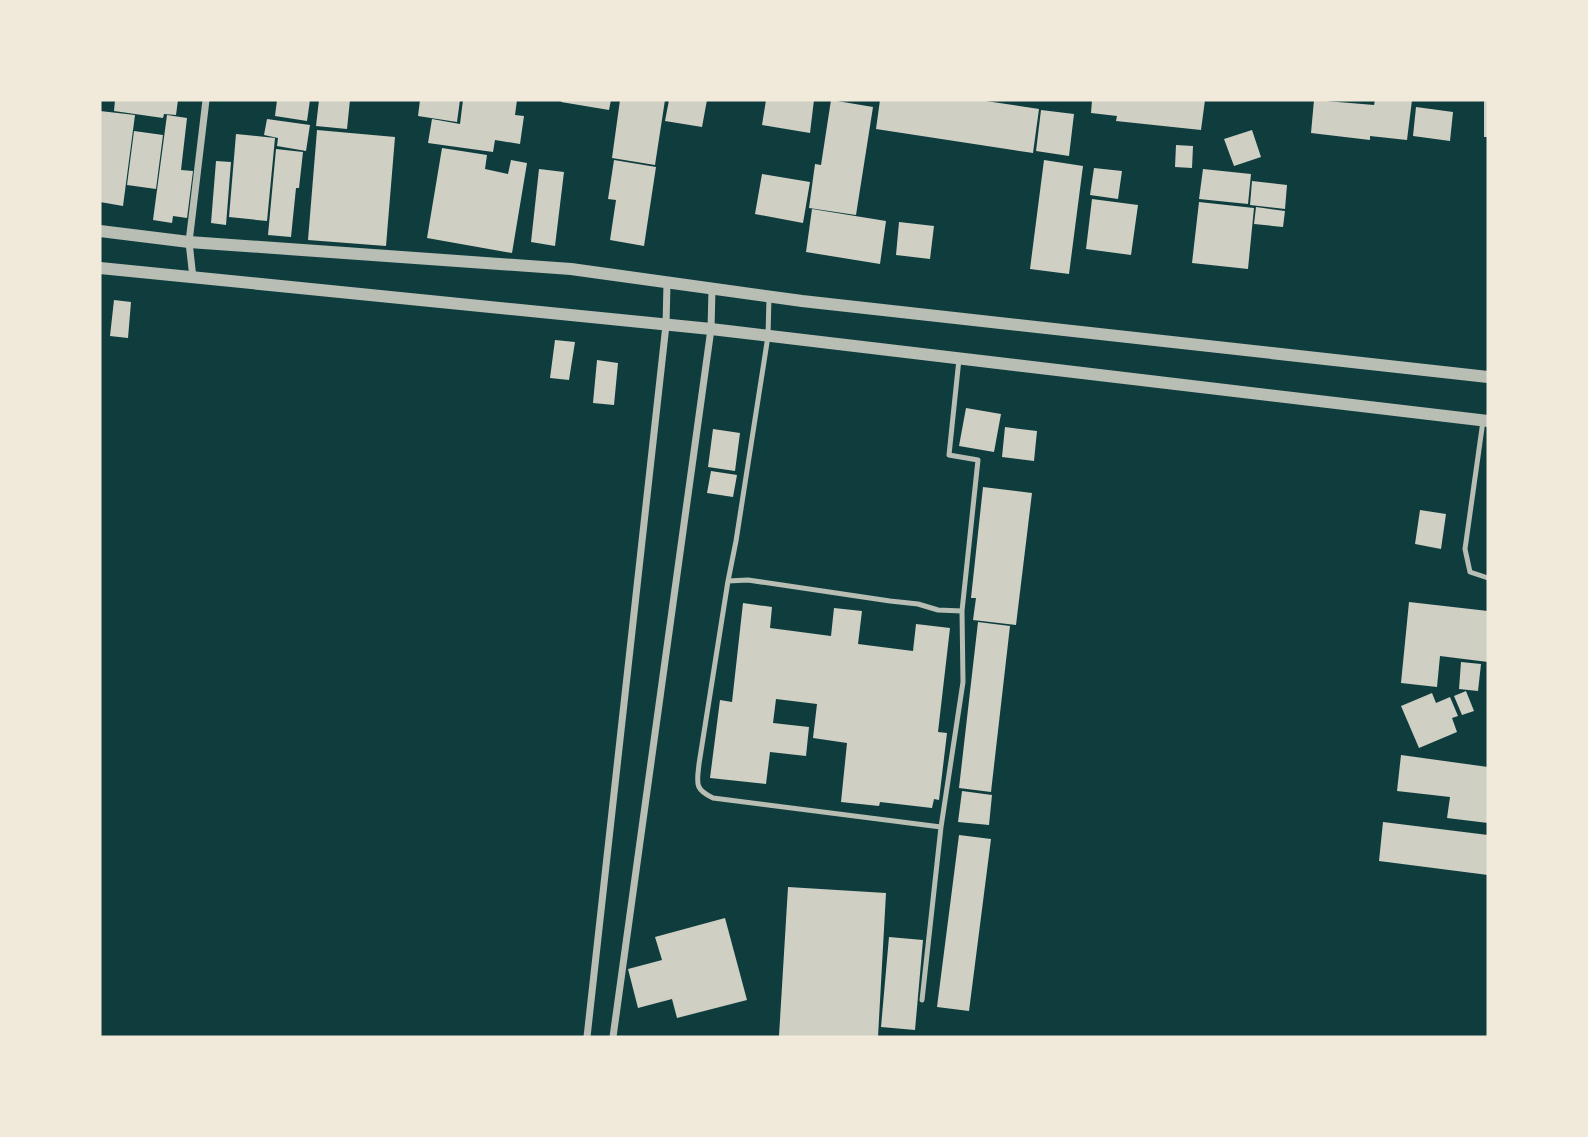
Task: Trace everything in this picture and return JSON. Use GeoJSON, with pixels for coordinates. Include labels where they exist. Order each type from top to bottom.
{"type":"FeatureCollection","features":[{"type":"Feature","properties":{"kind":"street"},"geometry":{"type":"LineString","coordinates":[[193,278],[189,242],[206,100]]}},
{"type":"Feature","properties":{"kind":"street"},"geometry":{"type":"LineString","coordinates":[[100,231],[189,242],[571,269],[769,297],[1488,377]]}},
{"type":"Feature","properties":{"kind":"street"},"geometry":{"type":"LineString","coordinates":[[100,268],[711,329],[1486,421]]}},
{"type":"Feature","properties":{"kind":"street"},"geometry":{"type":"LineString","coordinates":[[587,1037],[666,325],[667,282]]}},
{"type":"Feature","properties":{"kind":"street"},"geometry":{"type":"LineString","coordinates":[[613,1037],[711,329],[712,289]]}},
{"type":"Feature","properties":{"kind":"lane"},"geometry":{"type":"LineString","coordinates":[[769,297],[768,336],[697,785],[702,793],[713,798],[941,827]]}},
{"type":"Feature","properties":{"kind":"lane"},"geometry":{"type":"LineString","coordinates":[[922,1000],[941,827],[963,682],[962,611],[978,460],[949,455],[959,359]]}},
{"type":"Feature","properties":{"kind":"lane"},"geometry":{"type":"LineString","coordinates":[[1486,421],[1465,549],[1471,572],[1488,578]]}},
{"type":"Feature","properties":{"kind":"lane"},"geometry":{"type":"LineString","coordinates":[[728,581],[748,580],[918,604],[938,610],[962,611]]}},
{"type":"Feature","properties":{"kind":"building"},"geometry":{"type":"Polygon","coordinates":[[[115,100],[178,100],[176,115],[164,114],[163,118],[114,111],[115,100]]]}},
{"type":"Feature","properties":{"kind":"building"},"geometry":{"type":"Polygon","coordinates":[[[277,100],[310,100],[307,121],[275,116],[277,100]]]}},
{"type":"Feature","properties":{"kind":"building"},"geometry":{"type":"Polygon","coordinates":[[[319,100],[350,100],[347,129],[316,126],[319,100]]]}},
{"type":"Feature","properties":{"kind":"building"},"geometry":{"type":"Polygon","coordinates":[[[420,100],[460,100],[457,122],[418,116],[420,100]]]}},
{"type":"Feature","properties":{"kind":"building"},"geometry":{"type":"Polygon","coordinates":[[[463,100],[517,100],[515,115],[524,116],[520,144],[495,140],[493,152],[428,143],[432,119],[460,124],[463,100]]]}},
{"type":"Feature","properties":{"kind":"building"},"geometry":{"type":"Polygon","coordinates":[[[611,100],[609,110],[561,102],[611,100]]]}},
{"type":"Feature","properties":{"kind":"building"},"geometry":{"type":"Polygon","coordinates":[[[620,100],[665,100],[655,165],[612,158],[620,100]]]}},
{"type":"Feature","properties":{"kind":"building"},"geometry":{"type":"Polygon","coordinates":[[[669,100],[707,100],[702,127],[665,121],[669,100]]]}},
{"type":"Feature","properties":{"kind":"building"},"geometry":{"type":"Polygon","coordinates":[[[766,100],[814,100],[810,133],[762,125],[766,100]]]}},
{"type":"Feature","properties":{"kind":"building"},"geometry":{"type":"Polygon","coordinates":[[[831,100],[873,107],[856,215],[809,208],[815,164],[821,165],[831,100]]]}},
{"type":"Feature","properties":{"kind":"building"},"geometry":{"type":"Polygon","coordinates":[[[880,100],[979,100],[1039,109],[1033,153],[876,129],[880,100]]]}},
{"type":"Feature","properties":{"kind":"building"},"geometry":{"type":"Polygon","coordinates":[[[1092,100],[1205,100],[1201,130],[1116,121],[1117,116],[1091,113],[1092,100]]]}},
{"type":"Feature","properties":{"kind":"building"},"geometry":{"type":"Polygon","coordinates":[[[1314,100],[1374,105],[1375,100],[1412,100],[1407,140],[1370,136],[1370,140],[1311,133],[1314,100]]]}},
{"type":"Feature","properties":{"kind":"building"},"geometry":{"type":"Polygon","coordinates":[[[1484,101],[1488,101],[1488,137],[1484,137],[1484,101]]]}},
{"type":"Feature","properties":{"kind":"building"},"geometry":{"type":"Polygon","coordinates":[[[1416,107],[1453,112],[1450,141],[1413,136],[1416,107]]]}},
{"type":"Feature","properties":{"kind":"building"},"geometry":{"type":"Polygon","coordinates":[[[1041,110],[1074,114],[1069,156],[1036,151],[1041,110]]]}},
{"type":"Feature","properties":{"kind":"building"},"geometry":{"type":"Polygon","coordinates":[[[100,111],[135,115],[123,206],[100,202],[100,111]]]}},
{"type":"Feature","properties":{"kind":"building"},"geometry":{"type":"Polygon","coordinates":[[[167,115],[187,118],[181,170],[193,171],[187,218],[173,216],[172,223],[153,220],[167,115]]]}},
{"type":"Feature","properties":{"kind":"building"},"geometry":{"type":"Polygon","coordinates":[[[267,119],[310,125],[306,151],[277,146],[278,138],[264,135],[267,119]]]}},
{"type":"Feature","properties":{"kind":"building"},"geometry":{"type":"Polygon","coordinates":[[[317,130],[395,137],[386,246],[308,240],[317,130]]]}},
{"type":"Feature","properties":{"kind":"building"},"geometry":{"type":"Polygon","coordinates":[[[1252,130],[1261,157],[1234,166],[1224,139],[1252,130]]]}},
{"type":"Feature","properties":{"kind":"building"},"geometry":{"type":"Polygon","coordinates":[[[134,131],[163,135],[156,189],[127,185],[134,131]]]}},
{"type":"Feature","properties":{"kind":"building"},"geometry":{"type":"Polygon","coordinates":[[[236,134],[275,138],[267,221],[229,217],[236,134]]]}},
{"type":"Feature","properties":{"kind":"building"},"geometry":{"type":"Polygon","coordinates":[[[1176,145],[1193,146],[1192,168],[1175,167],[1176,145]]]}},
{"type":"Feature","properties":{"kind":"building"},"geometry":{"type":"Polygon","coordinates":[[[442,148],[487,155],[485,169],[508,174],[511,160],[527,163],[512,253],[427,238],[442,148]]]}},
{"type":"Feature","properties":{"kind":"building"},"geometry":{"type":"Polygon","coordinates":[[[276,149],[303,152],[291,237],[268,235],[276,149]]]}},
{"type":"Feature","properties":{"kind":"building"},"geometry":{"type":"Polygon","coordinates":[[[614,160],[656,167],[644,246],[610,240],[616,200],[608,199],[614,160]]]}},
{"type":"Feature","properties":{"kind":"building"},"geometry":{"type":"Polygon","coordinates":[[[1044,160],[1083,166],[1069,274],[1030,269],[1044,160]]]}},
{"type":"Feature","properties":{"kind":"building"},"geometry":{"type":"Polygon","coordinates":[[[216,161],[231,162],[226,225],[211,223],[216,161]]]}},
{"type":"Feature","properties":{"kind":"building"},"geometry":{"type":"Polygon","coordinates":[[[1094,168],[1122,171],[1118,199],[1090,195],[1094,168]]]}},
{"type":"Feature","properties":{"kind":"building"},"geometry":{"type":"Polygon","coordinates":[[[539,169],[564,172],[555,246],[531,242],[539,169]]]}},
{"type":"Feature","properties":{"kind":"building"},"geometry":{"type":"Polygon","coordinates":[[[1203,169],[1251,174],[1248,204],[1199,199],[1203,169]]]}},
{"type":"Feature","properties":{"kind":"building"},"geometry":{"type":"Polygon","coordinates":[[[762,174],[810,182],[803,223],[755,214],[762,174]]]}},
{"type":"Feature","properties":{"kind":"building"},"geometry":{"type":"Polygon","coordinates":[[[1252,181],[1287,185],[1285,209],[1250,205],[1252,181]]]}},
{"type":"Feature","properties":{"kind":"building"},"geometry":{"type":"Polygon","coordinates":[[[1092,199],[1138,205],[1131,255],[1086,249],[1092,199]]]}},
{"type":"Feature","properties":{"kind":"building"},"geometry":{"type":"Polygon","coordinates":[[[1199,202],[1254,208],[1248,269],[1192,263],[1199,202]]]}},
{"type":"Feature","properties":{"kind":"building"},"geometry":{"type":"Polygon","coordinates":[[[1256,207],[1285,211],[1283,227],[1254,224],[1256,207]]]}},
{"type":"Feature","properties":{"kind":"building"},"geometry":{"type":"Polygon","coordinates":[[[812,209],[886,221],[880,264],[806,252],[812,209]]]}},
{"type":"Feature","properties":{"kind":"building"},"geometry":{"type":"Polygon","coordinates":[[[899,222],[934,226],[930,259],[896,255],[899,222]]]}},
{"type":"Feature","properties":{"kind":"building"},"geometry":{"type":"Polygon","coordinates":[[[114,300],[131,302],[128,338],[110,336],[114,300]]]}},
{"type":"Feature","properties":{"kind":"building"},"geometry":{"type":"Polygon","coordinates":[[[555,340],[575,342],[569,380],[550,378],[555,340]]]}},
{"type":"Feature","properties":{"kind":"building"},"geometry":{"type":"Polygon","coordinates":[[[597,360],[618,363],[614,405],[593,403],[597,360]]]}},
{"type":"Feature","properties":{"kind":"building"},"geometry":{"type":"Polygon","coordinates":[[[966,408],[1001,414],[994,452],[959,446],[966,408]]]}},
{"type":"Feature","properties":{"kind":"building"},"geometry":{"type":"Polygon","coordinates":[[[1005,427],[1037,431],[1034,461],[1002,457],[1005,427]]]}},
{"type":"Feature","properties":{"kind":"building"},"geometry":{"type":"Polygon","coordinates":[[[713,429],[740,433],[735,471],[708,467],[713,429]]]}},
{"type":"Feature","properties":{"kind":"building"},"geometry":{"type":"Polygon","coordinates":[[[711,471],[737,475],[733,497],[707,493],[711,471]]]}},
{"type":"Feature","properties":{"kind":"building"},"geometry":{"type":"Polygon","coordinates":[[[983,487],[1032,493],[1016,625],[973,620],[976,598],[971,598],[983,487]]]}},
{"type":"Feature","properties":{"kind":"building"},"geometry":{"type":"Polygon","coordinates":[[[1420,510],[1446,514],[1441,549],[1415,544],[1420,510]]]}},
{"type":"Feature","properties":{"kind":"building"},"geometry":{"type":"Polygon","coordinates":[[[1409,602],[1488,611],[1488,662],[1440,656],[1437,687],[1401,683],[1409,602]]]}},
{"type":"Feature","properties":{"kind":"building"},"geometry":{"type":"Polygon","coordinates":[[[743,603],[772,607],[770,628],[831,636],[834,608],[862,611],[858,644],[913,651],[916,624],[950,628],[938,732],[947,733],[939,800],[934,799],[932,808],[880,802],[879,806],[841,802],[847,743],[813,738],[817,704],[776,699],[773,723],[809,727],[806,756],[770,752],[766,784],[710,778],[720,700],[732,702],[743,603]]]}},
{"type":"Feature","properties":{"kind":"building"},"geometry":{"type":"Polygon","coordinates":[[[978,622],[1010,626],[991,792],[959,788],[978,622]]]}},
{"type":"Feature","properties":{"kind":"building"},"geometry":{"type":"Polygon","coordinates":[[[1461,662],[1481,664],[1478,691],[1459,689],[1461,662]]]}},
{"type":"Feature","properties":{"kind":"building"},"geometry":{"type":"Polygon","coordinates":[[[1466,691],[1474,711],[1462,715],[1454,696],[1466,691]]]}},
{"type":"Feature","properties":{"kind":"building"},"geometry":{"type":"Polygon","coordinates":[[[1432,693],[1436,703],[1450,697],[1458,716],[1452,718],[1457,732],[1419,748],[1401,706],[1432,693]]]}},
{"type":"Feature","properties":{"kind":"building"},"geometry":{"type":"Polygon","coordinates":[[[1401,755],[1488,767],[1488,823],[1447,818],[1450,797],[1397,791],[1401,755]]]}},
{"type":"Feature","properties":{"kind":"building"},"geometry":{"type":"Polygon","coordinates":[[[962,791],[992,795],[989,825],[958,822],[962,791]]]}},
{"type":"Feature","properties":{"kind":"building"},"geometry":{"type":"Polygon","coordinates":[[[1383,822],[1488,835],[1488,875],[1379,861],[1383,822]]]}},
{"type":"Feature","properties":{"kind":"building"},"geometry":{"type":"Polygon","coordinates":[[[959,835],[991,839],[969,1011],[937,1007],[959,835]]]}},
{"type":"Feature","properties":{"kind":"building"},"geometry":{"type":"Polygon","coordinates":[[[788,887],[886,893],[878,1037],[779,1036],[788,887]]]}},
{"type":"Feature","properties":{"kind":"building"},"geometry":{"type":"Polygon","coordinates":[[[725,918],[747,1000],[677,1018],[672,999],[638,1008],[628,969],[662,960],[655,937],[725,918]]]}},
{"type":"Feature","properties":{"kind":"building"},"geometry":{"type":"Polygon","coordinates":[[[889,937],[923,940],[915,1030],[881,1027],[889,937]]]}}]}
